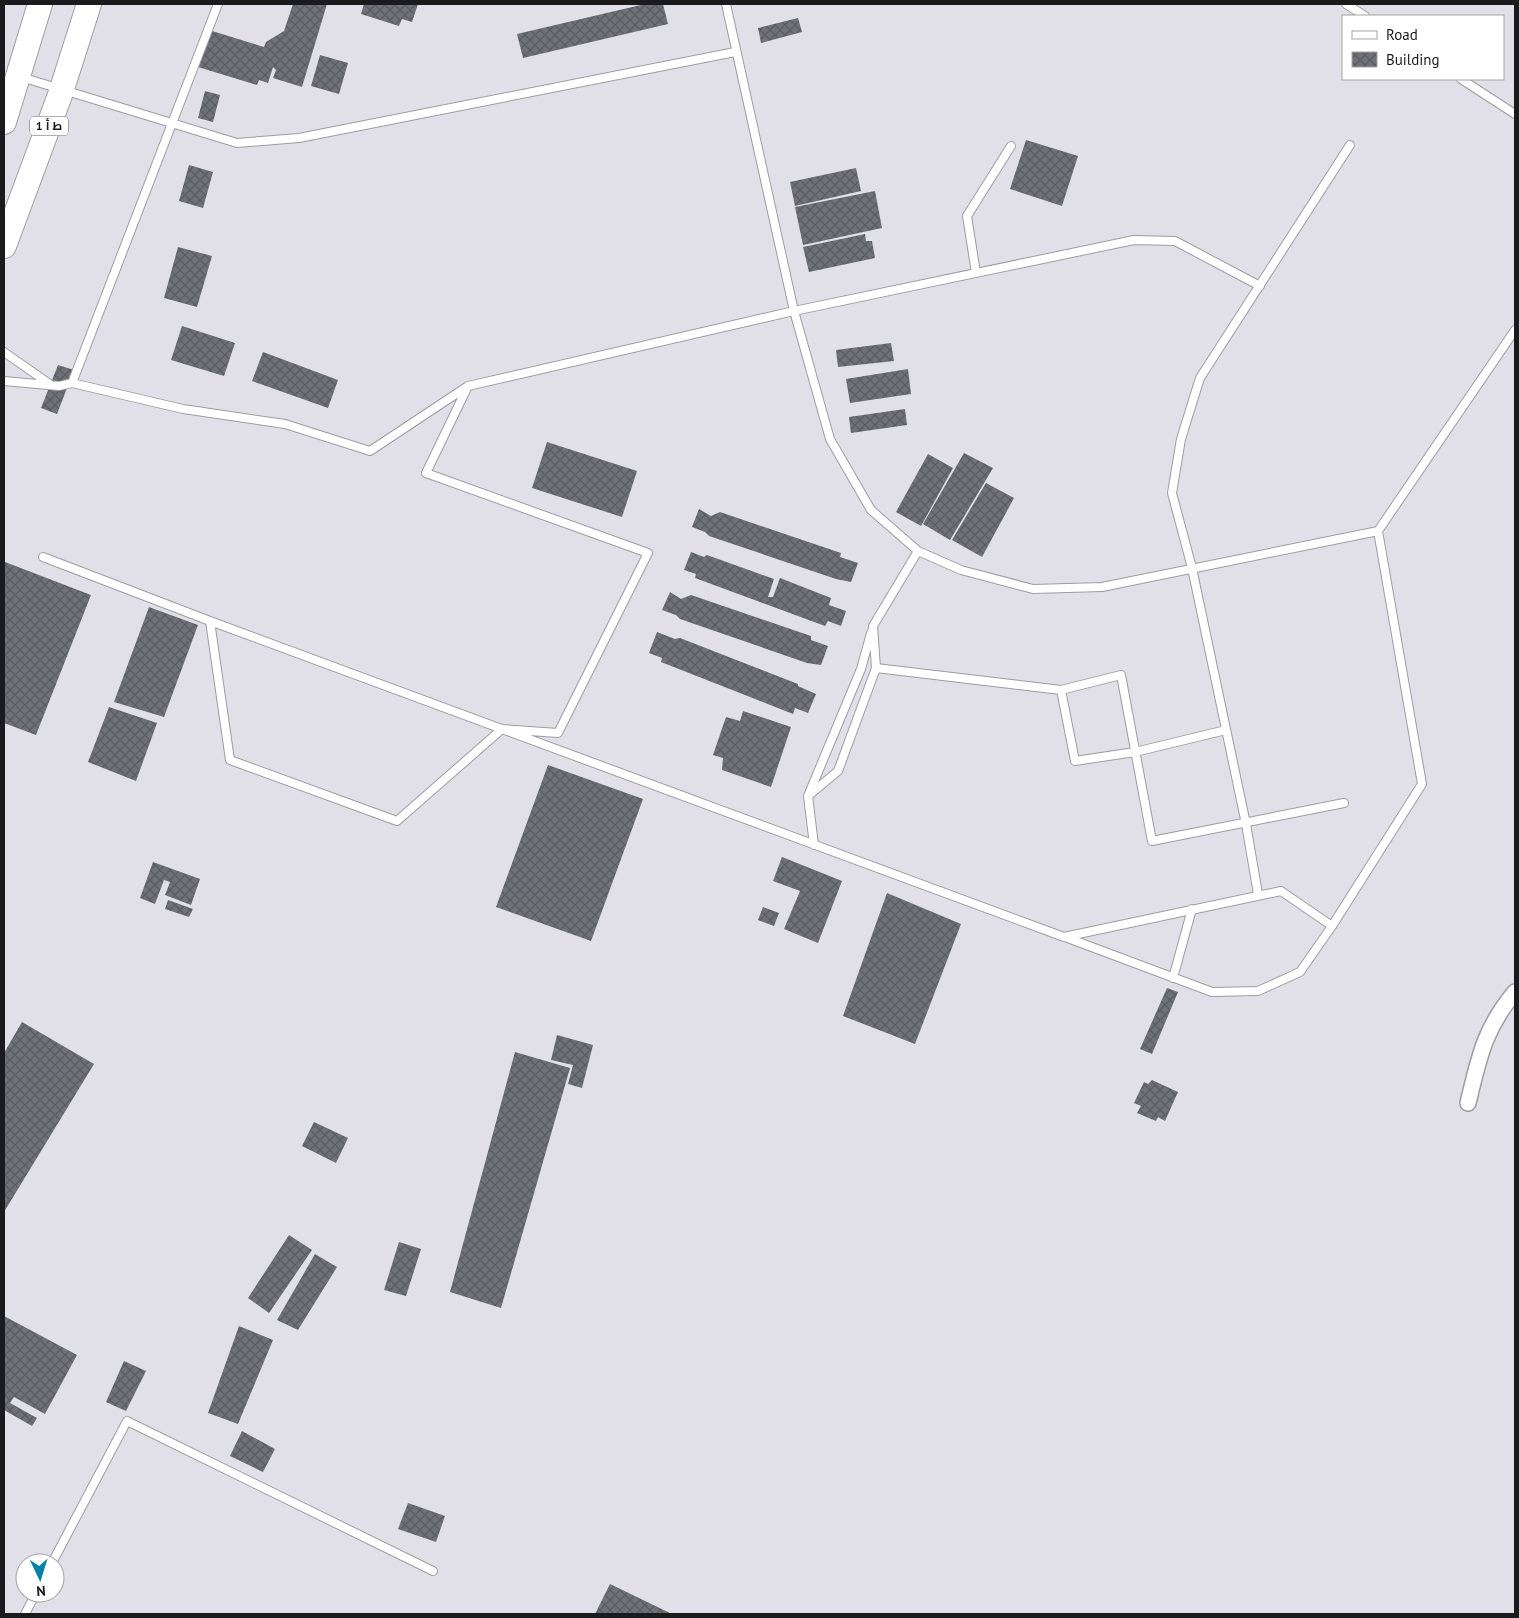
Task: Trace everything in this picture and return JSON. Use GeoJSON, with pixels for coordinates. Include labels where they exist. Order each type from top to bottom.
{"type":"FeatureCollection","features":[{"type":"Feature","properties":{"kind":"highway"},"geometry":{"type":"LineString","coordinates":[[6,109],[40,4]]}},
{"type":"Feature","properties":{"kind":"highway","name":"ط أ 1"},"geometry":{"type":"LineString","coordinates":[[4,246],[62,89],[89,4]]}},
{"type":"Feature","properties":{"kind":"street"},"geometry":{"type":"LineString","coordinates":[[1468,1103],[1482,1044],[1498,1012],[1515,992]]}},
{"type":"Feature","properties":{"kind":"lane"},"geometry":{"type":"LineString","coordinates":[[72,384],[218,4]]}},
{"type":"Feature","properties":{"kind":"lane"},"geometry":{"type":"LineString","coordinates":[[726,4],[735,52],[794,311],[830,439],[871,510],[918,551],[961,570],[1033,589],[1102,587],[1378,531]]}},
{"type":"Feature","properties":{"kind":"lane"},"geometry":{"type":"LineString","coordinates":[[1346,4],[1363,15]]}},
{"type":"Feature","properties":{"kind":"lane"},"geometry":{"type":"LineString","coordinates":[[18,76],[237,144],[299,138],[735,52]]}},
{"type":"Feature","properties":{"kind":"lane"},"geometry":{"type":"LineString","coordinates":[[1463,80],[1515,114]]}},
{"type":"Feature","properties":{"kind":"lane"},"geometry":{"type":"LineString","coordinates":[[1258,894],[1246,824],[1192,568],[1172,493],[1180,439],[1200,378],[1350,145]]}},
{"type":"Feature","properties":{"kind":"lane"},"geometry":{"type":"LineString","coordinates":[[976,273],[967,216],[1011,146]]}},
{"type":"Feature","properties":{"kind":"lane"},"geometry":{"type":"LineString","coordinates":[[4,381],[35,386],[72,384],[183,409],[285,424],[370,451],[468,386],[794,311],[1134,240],[1175,242],[1260,286]]}},
{"type":"Feature","properties":{"kind":"lane"},"geometry":{"type":"LineString","coordinates":[[43,556],[210,621],[1212,992],[1258,992],[1300,972],[1332,926],[1422,784],[1378,531],[1515,330]]}},
{"type":"Feature","properties":{"kind":"lane"},"geometry":{"type":"LineString","coordinates":[[4,352],[51,385]]}},
{"type":"Feature","properties":{"kind":"lane"},"geometry":{"type":"LineString","coordinates":[[210,621],[230,760],[397,820],[502,729],[558,733],[648,552],[426,473],[468,386]]}},
{"type":"Feature","properties":{"kind":"lane"},"geometry":{"type":"LineString","coordinates":[[814,845],[808,796],[861,669],[873,626],[918,551]]}},
{"type":"Feature","properties":{"kind":"lane"},"geometry":{"type":"LineString","coordinates":[[808,796],[838,771],[876,668],[873,626]]}},
{"type":"Feature","properties":{"kind":"lane"},"geometry":{"type":"LineString","coordinates":[[876,668],[1062,690],[1121,675],[1152,841],[1344,804]]}},
{"type":"Feature","properties":{"kind":"lane"},"geometry":{"type":"LineString","coordinates":[[1062,690],[1075,761],[1135,752],[1226,730]]}},
{"type":"Feature","properties":{"kind":"lane"},"geometry":{"type":"LineString","coordinates":[[1064,937],[1280,890],[1332,926]]}},
{"type":"Feature","properties":{"kind":"lane"},"geometry":{"type":"LineString","coordinates":[[1173,978],[1192,909]]}},
{"type":"Feature","properties":{"kind":"lane"},"geometry":{"type":"LineString","coordinates":[[57,1553],[128,1422],[433,1571]]}},
{"type":"Feature","properties":{"kind":"building"},"geometry":{"type":"Polygon","coordinates":[[[293,4],[327,4],[302,87],[273,78],[276,70],[273,67],[268,83],[259,80],[257,85],[198,67],[209,30],[264,47],[266,42],[284,31],[293,4]]]}},
{"type":"Feature","properties":{"kind":"building"},"geometry":{"type":"Polygon","coordinates":[[[364,4],[418,4],[412,22],[402,19],[399,26],[361,14],[364,4]]]}},
{"type":"Feature","properties":{"kind":"building"},"geometry":{"type":"Polygon","coordinates":[[[645,4],[663,4],[668,24],[523,58],[517,34],[645,4]]]}},
{"type":"Feature","properties":{"kind":"building"},"geometry":{"type":"Polygon","coordinates":[[[798,18],[802,32],[761,43],[758,28],[798,18]]]}},
{"type":"Feature","properties":{"kind":"building"},"geometry":{"type":"Polygon","coordinates":[[[320,55],[348,63],[339,94],[311,86],[320,55]]]}},
{"type":"Feature","properties":{"kind":"building"},"geometry":{"type":"Polygon","coordinates":[[[205,91],[220,95],[213,122],[198,118],[205,91]]]}},
{"type":"Feature","properties":{"kind":"building"},"geometry":{"type":"Polygon","coordinates":[[[1026,140],[1078,156],[1062,206],[1010,189],[1026,140]]]}},
{"type":"Feature","properties":{"kind":"building"},"geometry":{"type":"Polygon","coordinates":[[[189,165],[213,172],[203,208],[179,201],[189,165]]]}},
{"type":"Feature","properties":{"kind":"building"},"geometry":{"type":"Polygon","coordinates":[[[856,168],[861,191],[795,206],[790,182],[856,168]]]}},
{"type":"Feature","properties":{"kind":"building"},"geometry":{"type":"Polygon","coordinates":[[[875,191],[882,228],[803,245],[795,207],[875,191]]]}},
{"type":"Feature","properties":{"kind":"building"},"geometry":{"type":"Polygon","coordinates":[[[865,234],[866,241],[872,241],[875,258],[809,272],[803,247],[865,234]]]}},
{"type":"Feature","properties":{"kind":"building"},"geometry":{"type":"Polygon","coordinates":[[[178,247],[212,256],[197,307],[164,298],[178,247]]]}},
{"type":"Feature","properties":{"kind":"building"},"geometry":{"type":"Polygon","coordinates":[[[182,326],[235,343],[224,376],[171,360],[182,326]]]}},
{"type":"Feature","properties":{"kind":"building"},"geometry":{"type":"Polygon","coordinates":[[[891,343],[894,361],[838,367],[836,350],[891,343]]]}},
{"type":"Feature","properties":{"kind":"building"},"geometry":{"type":"Polygon","coordinates":[[[263,352],[338,380],[328,408],[252,381],[263,352]]]}},
{"type":"Feature","properties":{"kind":"building"},"geometry":{"type":"Polygon","coordinates":[[[58,365],[74,370],[57,414],[41,408],[58,365]]]}},
{"type":"Feature","properties":{"kind":"building"},"geometry":{"type":"Polygon","coordinates":[[[908,369],[911,394],[850,403],[846,379],[908,369]]]}},
{"type":"Feature","properties":{"kind":"building"},"geometry":{"type":"Polygon","coordinates":[[[905,409],[907,425],[851,433],[849,417],[905,409]]]}},
{"type":"Feature","properties":{"kind":"building"},"geometry":{"type":"Polygon","coordinates":[[[547,442],[637,471],[622,517],[532,488],[547,442]]]}},
{"type":"Feature","properties":{"kind":"building"},"geometry":{"type":"Polygon","coordinates":[[[964,453],[993,468],[950,540],[923,524],[964,453]]]}},
{"type":"Feature","properties":{"kind":"building"},"geometry":{"type":"Polygon","coordinates":[[[928,454],[953,468],[921,526],[896,512],[928,454]]]}},
{"type":"Feature","properties":{"kind":"building"},"geometry":{"type":"Polygon","coordinates":[[[986,483],[1014,498],[982,557],[952,540],[986,483]]]}},
{"type":"Feature","properties":{"kind":"building"},"geometry":{"type":"Polygon","coordinates":[[[699,509],[711,516],[720,512],[841,553],[840,557],[858,563],[851,582],[836,579],[709,536],[705,532],[692,527],[699,509]]]}},
{"type":"Feature","properties":{"kind":"building"},"geometry":{"type":"Polygon","coordinates":[[[691,552],[704,557],[707,555],[774,579],[768,597],[773,597],[780,578],[831,598],[829,605],[846,611],[841,626],[828,621],[825,626],[695,578],[696,574],[684,570],[691,552]]]}},
{"type":"Feature","properties":{"kind":"building"},"geometry":{"type":"Polygon","coordinates":[[[5,562],[91,595],[36,735],[4,723],[5,562]]]}},
{"type":"Feature","properties":{"kind":"building"},"geometry":{"type":"Polygon","coordinates":[[[670,592],[681,599],[691,595],[811,636],[811,640],[828,646],[821,665],[807,663],[680,619],[676,615],[662,610],[670,592]]]}},
{"type":"Feature","properties":{"kind":"building"},"geometry":{"type":"Polygon","coordinates":[[[149,607],[198,625],[164,717],[114,702],[149,607]]]}},
{"type":"Feature","properties":{"kind":"building"},"geometry":{"type":"Polygon","coordinates":[[[657,632],[675,639],[680,638],[798,684],[798,686],[816,694],[808,713],[795,708],[793,714],[661,662],[662,658],[649,653],[657,632]]]}},
{"type":"Feature","properties":{"kind":"building"},"geometry":{"type":"Polygon","coordinates":[[[109,707],[157,723],[136,781],[88,762],[109,707]]]}},
{"type":"Feature","properties":{"kind":"building"},"geometry":{"type":"Polygon","coordinates":[[[743,711],[791,727],[771,787],[722,770],[723,758],[713,755],[726,717],[740,721],[743,711]]]}},
{"type":"Feature","properties":{"kind":"building"},"geometry":{"type":"Polygon","coordinates":[[[548,765],[643,799],[591,941],[496,907],[548,765]]]}},
{"type":"Feature","properties":{"kind":"building"},"geometry":{"type":"Polygon","coordinates":[[[782,857],[842,881],[818,943],[784,929],[800,891],[773,881],[782,857]]]}},
{"type":"Feature","properties":{"kind":"building"},"geometry":{"type":"Polygon","coordinates":[[[153,862],[200,879],[191,905],[165,895],[170,882],[164,880],[155,904],[140,898],[153,862]]]}},
{"type":"Feature","properties":{"kind":"building"},"geometry":{"type":"Polygon","coordinates":[[[887,893],[961,924],[915,1044],[843,1016],[887,893]]]}},
{"type":"Feature","properties":{"kind":"building"},"geometry":{"type":"Polygon","coordinates":[[[168,900],[193,909],[189,917],[165,909],[168,900]]]}},
{"type":"Feature","properties":{"kind":"building"},"geometry":{"type":"Polygon","coordinates":[[[763,907],[779,913],[774,926],[758,920],[763,907]]]}},
{"type":"Feature","properties":{"kind":"building"},"geometry":{"type":"Polygon","coordinates":[[[1167,988],[1178,992],[1152,1054],[1140,1049],[1167,988]]]}},
{"type":"Feature","properties":{"kind":"building"},"geometry":{"type":"Polygon","coordinates":[[[22,1022],[94,1064],[4,1212],[4,1053],[22,1022]]]}},
{"type":"Feature","properties":{"kind":"building"},"geometry":{"type":"Polygon","coordinates":[[[557,1035],[593,1045],[582,1088],[568,1084],[573,1065],[551,1060],[557,1035]]]}},
{"type":"Feature","properties":{"kind":"building"},"geometry":{"type":"Polygon","coordinates":[[[515,1052],[570,1068],[501,1308],[450,1292],[515,1052]]]}},
{"type":"Feature","properties":{"kind":"building"},"geometry":{"type":"Polygon","coordinates":[[[1152,1080],[1178,1092],[1165,1121],[1158,1117],[1156,1121],[1137,1113],[1141,1106],[1134,1103],[1144,1082],[1148,1084],[1152,1080]]]}},
{"type":"Feature","properties":{"kind":"building"},"geometry":{"type":"Polygon","coordinates":[[[314,1122],[348,1138],[336,1163],[302,1146],[314,1122]]]}},
{"type":"Feature","properties":{"kind":"building"},"geometry":{"type":"Polygon","coordinates":[[[289,1235],[312,1250],[269,1313],[248,1298],[289,1235]]]}},
{"type":"Feature","properties":{"kind":"building"},"geometry":{"type":"Polygon","coordinates":[[[399,1242],[421,1249],[406,1296],[384,1290],[399,1242]]]}},
{"type":"Feature","properties":{"kind":"building"},"geometry":{"type":"Polygon","coordinates":[[[315,1254],[337,1267],[298,1330],[277,1320],[315,1254]]]}},
{"type":"Feature","properties":{"kind":"building"},"geometry":{"type":"Polygon","coordinates":[[[4,1316],[77,1355],[45,1414],[14,1397],[10,1403],[37,1418],[32,1426],[4,1410],[4,1316]]]}},
{"type":"Feature","properties":{"kind":"building"},"geometry":{"type":"Polygon","coordinates":[[[239,1326],[273,1340],[238,1424],[208,1413],[239,1326]]]}},
{"type":"Feature","properties":{"kind":"building"},"geometry":{"type":"Polygon","coordinates":[[[124,1361],[146,1371],[126,1411],[106,1402],[124,1361]]]}},
{"type":"Feature","properties":{"kind":"building"},"geometry":{"type":"Polygon","coordinates":[[[242,1431],[275,1449],[263,1472],[230,1456],[242,1431]]]}},
{"type":"Feature","properties":{"kind":"building"},"geometry":{"type":"Polygon","coordinates":[[[408,1503],[445,1516],[436,1542],[398,1529],[408,1503]]]}},
{"type":"Feature","properties":{"kind":"building"},"geometry":{"type":"Polygon","coordinates":[[[610,1584],[672,1614],[595,1614],[610,1584]]]}}]}
